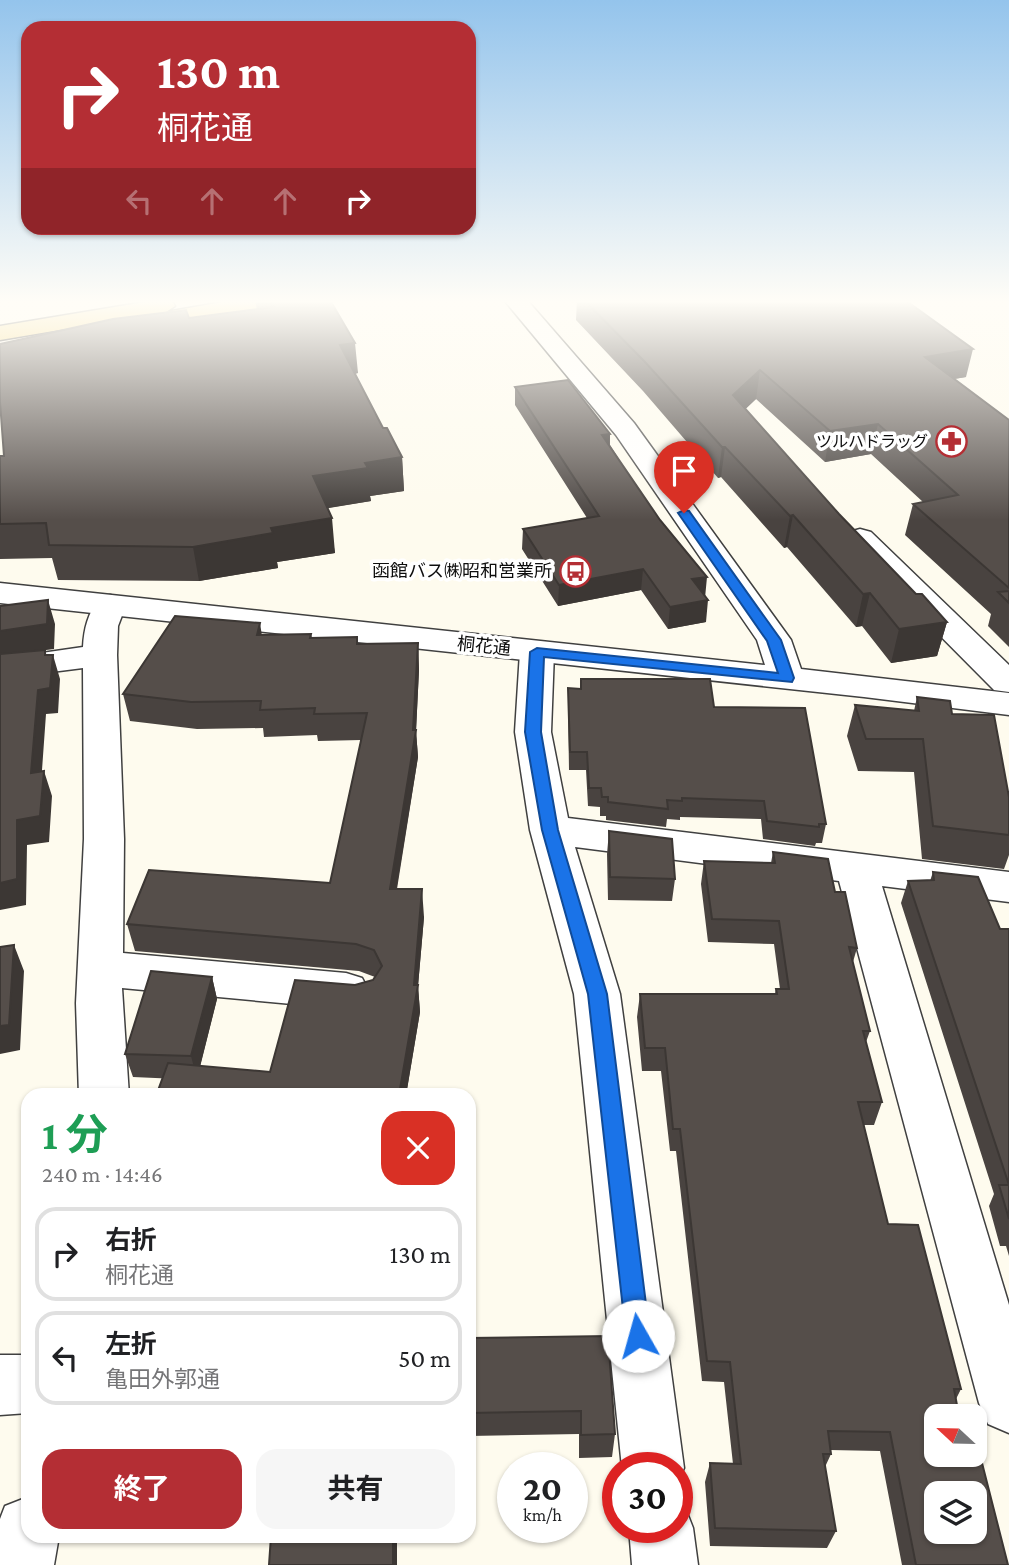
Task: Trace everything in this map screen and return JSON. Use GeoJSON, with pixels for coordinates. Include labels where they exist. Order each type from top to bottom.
{"type":"FeatureCollection","features":[{"type":"Feature","properties":{"kind":"street"},"geometry":{"type":"LineString","coordinates":[[577,373],[625,429],[774,640],[787,678]]}},
{"type":"Feature","properties":{"kind":"street"},"geometry":{"type":"LineString","coordinates":[[842,521],[1007,693]]}},
{"type":"Feature","properties":{"kind":"street","name":"桐花通"},"geometry":{"type":"LineString","coordinates":[[0,593],[787,678],[1007,693]]}},
{"type":"Feature","properties":{"kind":"street"},"geometry":{"type":"LineString","coordinates":[[104,1088],[100,968],[104,839],[100,655],[101,626],[110,605]]}},
{"type":"Feature","properties":{"kind":"street"},"geometry":{"type":"LineString","coordinates":[[537,652],[533,732],[550,830],[597,994],[651,1452]]}},
{"type":"Feature","properties":{"kind":"street"},"geometry":{"type":"LineString","coordinates":[[4,668],[100,655]]}},
{"type":"Feature","properties":{"kind":"street"},"geometry":{"type":"LineString","coordinates":[[550,830],[1009,887]]}},
{"type":"Feature","properties":{"kind":"street"},"geometry":{"type":"LineString","coordinates":[[856,868],[1009,1403]]}},
{"type":"Feature","properties":{"kind":"street"},"geometry":{"type":"LineString","coordinates":[[100,968],[359,992]]}},
{"type":"Feature","properties":{"kind":"street"},"geometry":{"type":"LineString","coordinates":[[0,1385],[21,1384]]}},
{"type":"Feature","properties":{"kind":"street"},"geometry":{"type":"LineString","coordinates":[[21,1565],[25,1543]]}},
{"type":"Feature","properties":{"kind":"street"},"geometry":{"type":"LineString","coordinates":[[662,1543],[665,1565]]}},
{"type":"Feature","properties":{"kind":"building"},"geometry":{"type":"Polygon","coordinates":[[[0,373],[355,373],[383,428],[387,428],[402,457],[365,463],[368,468],[313,476],[332,518],[271,528],[273,533],[193,547],[49,545],[46,523],[0,524],[0,456],[4,456],[0,373]]]}},
{"type":"Feature","properties":{"kind":"building"},"geometry":{"type":"Polygon","coordinates":[[[655,373],[757,373],[733,395],[839,514],[916,594],[922,594],[947,622],[899,629],[870,593],[863,594],[793,515],[790,516],[725,447],[722,447],[655,373]]]}},
{"type":"Feature","properties":{"kind":"building"},"geometry":{"type":"Polygon","coordinates":[[[763,373],[946,373],[1009,420],[1009,588],[913,504],[958,495],[878,424],[830,431],[763,373]]]}},
{"type":"Feature","properties":{"kind":"building"},"geometry":{"type":"Polygon","coordinates":[[[568,380],[610,434],[602,435],[660,520],[707,577],[692,579],[708,600],[670,607],[643,569],[559,585],[523,529],[599,516],[515,387],[568,380]]]}},
{"type":"Feature","properties":{"kind":"building"},"geometry":{"type":"Polygon","coordinates":[[[1009,591],[1009,603],[998,592],[1009,591]]]}},
{"type":"Feature","properties":{"kind":"building"},"geometry":{"type":"Polygon","coordinates":[[[48,600],[47,624],[0,631],[0,606],[48,600]]]}},
{"type":"Feature","properties":{"kind":"building"},"geometry":{"type":"Polygon","coordinates":[[[175,616],[260,623],[257,635],[357,637],[357,644],[418,643],[413,730],[416,730],[390,889],[422,889],[414,985],[418,985],[400,1088],[159,1088],[168,1063],[270,1072],[295,980],[355,985],[373,980],[382,966],[374,950],[356,944],[127,924],[149,870],[330,883],[367,713],[314,714],[315,708],[260,710],[261,701],[191,702],[123,694],[175,616]]]}},
{"type":"Feature","properties":{"kind":"building"},"geometry":{"type":"Polygon","coordinates":[[[45,650],[45,655],[53,655],[50,688],[38,690],[31,773],[44,771],[40,816],[17,820],[17,879],[0,883],[0,654],[45,650]]]}},
{"type":"Feature","properties":{"kind":"building"},"geometry":{"type":"Polygon","coordinates":[[[581,679],[710,679],[714,707],[805,708],[826,824],[819,824],[819,827],[767,821],[764,801],[682,798],[682,801],[667,800],[668,809],[608,802],[608,797],[602,797],[601,788],[589,788],[587,752],[570,752],[568,688],[581,689],[581,679]]]}},
{"type":"Feature","properties":{"kind":"building"},"geometry":{"type":"Polygon","coordinates":[[[917,697],[950,701],[952,714],[994,715],[1009,797],[1009,835],[933,826],[923,739],[866,739],[855,705],[919,711],[917,697]]]}},
{"type":"Feature","properties":{"kind":"building"},"geometry":{"type":"Polygon","coordinates":[[[609,831],[672,839],[675,879],[610,877],[609,831]]]}},
{"type":"Feature","properties":{"kind":"building"},"geometry":{"type":"Polygon","coordinates":[[[773,852],[828,859],[835,892],[845,892],[857,948],[849,947],[870,1031],[863,1031],[882,1102],[858,1102],[888,1224],[918,1225],[961,1389],[954,1389],[957,1404],[924,1404],[924,1467],[983,1467],[987,1481],[924,1481],[924,1544],[987,1544],[987,1483],[1008,1565],[916,1565],[890,1432],[828,1431],[831,1454],[823,1454],[836,1531],[715,1528],[710,1463],[741,1464],[730,1362],[707,1361],[680,1129],[673,1129],[665,1048],[645,1048],[640,994],[777,994],[776,989],[789,989],[779,921],[712,919],[704,861],[775,863],[773,852]]]}},
{"type":"Feature","properties":{"kind":"building"},"geometry":{"type":"Polygon","coordinates":[[[933,872],[978,877],[1000,929],[1009,929],[1009,1185],[908,881],[934,880],[933,872]]]}},
{"type":"Feature","properties":{"kind":"building"},"geometry":{"type":"Polygon","coordinates":[[[14,945],[9,1025],[0,1026],[0,947],[14,945]]]}},
{"type":"Feature","properties":{"kind":"building"},"geometry":{"type":"Polygon","coordinates":[[[151,971],[212,977],[191,1056],[125,1054],[151,971]]]}},
{"type":"Feature","properties":{"kind":"building"},"geometry":{"type":"Polygon","coordinates":[[[999,1185],[1009,1185],[1009,1219],[999,1185]]]}},
{"type":"Feature","properties":{"kind":"building"},"geometry":{"type":"Polygon","coordinates":[[[608,1336],[615,1434],[581,1435],[581,1411],[476,1413],[476,1338],[608,1336]]]}},
{"type":"Feature","properties":{"kind":"building"},"geometry":{"type":"Polygon","coordinates":[[[271,1543],[393,1543],[393,1565],[269,1565],[271,1543]]]}},
{"type":"Feature","properties":{"kind":"place","name":"ツルハドラッグ"},"geometry":{"type":"Point","coordinates":[951,441]}},
{"type":"Feature","properties":{"kind":"place","name":"函館バス㈱昭和営業所"},"geometry":{"type":"Point","coordinates":[575,571]}},
{"type":"Feature","properties":{"kind":"route"},"geometry":{"type":"LineString","coordinates":[[638,1336],[597,994],[550,830],[533,732],[537,652],[787,678],[774,640],[684,513]]}}]}
